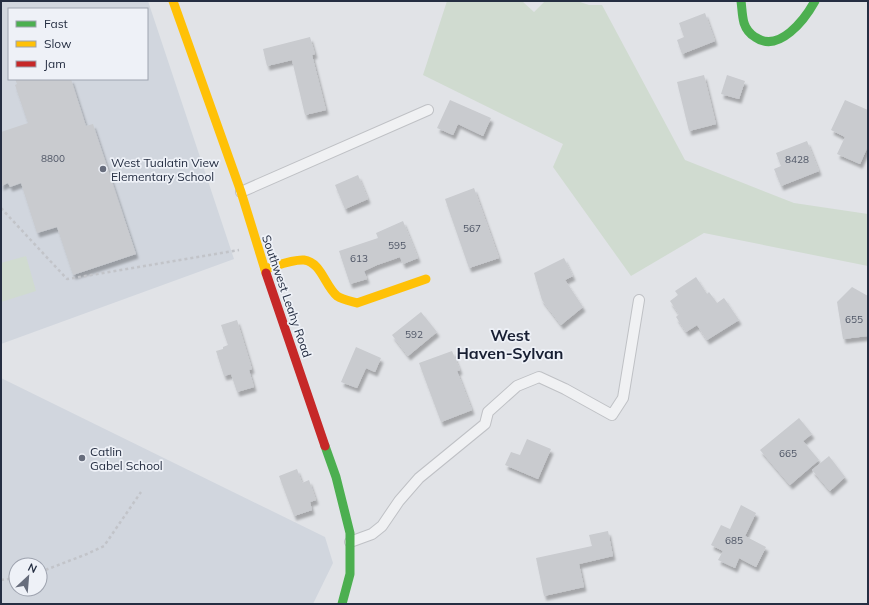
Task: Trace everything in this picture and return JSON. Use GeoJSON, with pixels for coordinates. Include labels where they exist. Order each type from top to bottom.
{"type":"FeatureCollection","features":[{"type":"Feature","properties":{"kind":"street","name":"Southwest Leahy Road"},"geometry":{"type":"LineString","coordinates":[[173,1],[241,192],[257,247],[336,478],[346,513],[350,533],[350,574],[342,604]]}},
{"type":"Feature","properties":{"kind":"street"},"geometry":{"type":"LineString","coordinates":[[741,1],[744,23],[753,37],[765,42],[774,41],[803,20],[815,1]]}},
{"type":"Feature","properties":{"kind":"street"},"geometry":{"type":"LineString","coordinates":[[265,269],[305,260],[313,263],[321,273],[326,284],[341,299],[357,303],[426,279]]}},
{"type":"Feature","properties":{"kind":"lane"},"geometry":{"type":"LineString","coordinates":[[241,192],[428,110]]}},
{"type":"Feature","properties":{"kind":"lane"},"geometry":{"type":"LineString","coordinates":[[350,542],[372,534],[382,526],[399,501],[419,478],[485,424],[488,412],[516,386],[539,377],[565,389],[612,415],[622,398],[639,300]]}},
{"type":"Feature","properties":{"kind":"path"},"geometry":{"type":"LineString","coordinates":[[1,208],[66,279],[257,247]]}},
{"type":"Feature","properties":{"kind":"path"},"geometry":{"type":"LineString","coordinates":[[48,569],[104,546],[141,492]]}},
{"type":"Feature","properties":{"kind":"shaded area","name":"West Tualatin View Elementary School"},"geometry":{"type":"Polygon","coordinates":[[[1,1],[148,1],[234,259],[1,344],[1,1]]]}},
{"type":"Feature","properties":{"kind":"shaded area"},"geometry":{"type":"Polygon","coordinates":[[[447,1],[522,1],[534,12],[545,1],[577,1],[589,5],[602,5],[685,160],[794,203],[868,214],[868,266],[704,233],[631,276],[553,167],[563,144],[423,75],[447,1]]]}},
{"type":"Feature","properties":{"kind":"shaded area"},"geometry":{"type":"Polygon","coordinates":[[[26,256],[36,291],[1,302],[1,263],[26,256]]]}},
{"type":"Feature","properties":{"kind":"shaded area","name":"Catlin Gabel School"},"geometry":{"type":"Polygon","coordinates":[[[1,378],[325,537],[333,563],[313,604],[1,604],[1,378]]]}},
{"type":"Feature","properties":{"kind":"building"},"geometry":{"type":"Polygon","coordinates":[[[705,13],[715,41],[682,54],[677,40],[684,37],[679,23],[705,13]]]}},
{"type":"Feature","properties":{"kind":"building"},"geometry":{"type":"Polygon","coordinates":[[[310,37],[315,54],[312,55],[326,110],[305,115],[292,60],[267,66],[263,49],[310,37]]]}},
{"type":"Feature","properties":{"kind":"building"},"geometry":{"type":"Polygon","coordinates":[[[704,75],[716,124],[689,131],[677,82],[704,75]]]}},
{"type":"Feature","properties":{"kind":"building"},"geometry":{"type":"Polygon","coordinates":[[[727,75],[745,81],[739,99],[721,94],[727,75]]]}},
{"type":"Feature","properties":{"kind":"building"},"geometry":{"type":"Polygon","coordinates":[[[15,80],[71,80],[86,126],[93,124],[136,254],[73,275],[57,227],[37,233],[21,183],[10,187],[8,183],[1,186],[1,132],[28,123],[15,85],[17,84],[15,80]]]}},
{"type":"Feature","properties":{"kind":"building"},"geometry":{"type":"Polygon","coordinates":[[[450,100],[491,118],[483,136],[458,124],[453,135],[437,128],[450,100]]]}},
{"type":"Feature","properties":{"kind":"building"},"geometry":{"type":"Polygon","coordinates":[[[845,100],[868,110],[868,146],[860,164],[837,154],[845,137],[831,130],[845,100]]]}},
{"type":"Feature","properties":{"kind":"building"},"geometry":{"type":"Polygon","coordinates":[[[807,141],[819,171],[781,186],[774,169],[781,166],[776,153],[807,141]]]}},
{"type":"Feature","properties":{"kind":"building"},"geometry":{"type":"Polygon","coordinates":[[[358,175],[368,199],[345,209],[335,185],[358,175]]]}},
{"type":"Feature","properties":{"kind":"building"},"geometry":{"type":"Polygon","coordinates":[[[474,188],[499,258],[469,268],[445,199],[474,188]]]}},
{"type":"Feature","properties":{"kind":"building"},"geometry":{"type":"Polygon","coordinates":[[[403,221],[418,258],[403,264],[400,257],[377,265],[364,271],[367,279],[350,284],[339,251],[378,238],[376,233],[403,221]]]}},
{"type":"Feature","properties":{"kind":"building"},"geometry":{"type":"Polygon","coordinates":[[[564,258],[573,276],[565,280],[583,307],[561,325],[542,300],[534,273],[564,258]]]}},
{"type":"Feature","properties":{"kind":"building"},"geometry":{"type":"Polygon","coordinates":[[[696,277],[707,294],[709,292],[717,303],[724,298],[739,320],[707,340],[697,325],[686,332],[676,317],[679,314],[670,301],[678,295],[675,291],[696,277]]]}},
{"type":"Feature","properties":{"kind":"building"},"geometry":{"type":"Polygon","coordinates":[[[852,287],[868,296],[868,336],[843,339],[837,302],[852,287]]]}},
{"type":"Feature","properties":{"kind":"building"},"geometry":{"type":"Polygon","coordinates":[[[421,312],[437,332],[408,356],[392,335],[421,312]]]}},
{"type":"Feature","properties":{"kind":"building"},"geometry":{"type":"Polygon","coordinates":[[[237,320],[252,369],[249,370],[254,387],[237,392],[231,374],[224,376],[216,351],[223,349],[223,347],[228,345],[221,325],[237,320]]]}},
{"type":"Feature","properties":{"kind":"building"},"geometry":{"type":"Polygon","coordinates":[[[356,347],[381,358],[375,372],[366,368],[357,388],[341,382],[356,347]]]}},
{"type":"Feature","properties":{"kind":"building"},"geometry":{"type":"Polygon","coordinates":[[[452,351],[460,370],[457,371],[472,410],[441,422],[419,363],[452,351]]]}},
{"type":"Feature","properties":{"kind":"building"},"geometry":{"type":"Polygon","coordinates":[[[799,418],[812,434],[803,441],[819,460],[790,485],[760,450],[799,418]]]}},
{"type":"Feature","properties":{"kind":"building"},"geometry":{"type":"Polygon","coordinates":[[[527,439],[551,449],[538,479],[505,465],[511,452],[520,455],[527,439]]]}},
{"type":"Feature","properties":{"kind":"building"},"geometry":{"type":"Polygon","coordinates":[[[829,456],[845,477],[830,491],[812,470],[829,456]]]}},
{"type":"Feature","properties":{"kind":"building"},"geometry":{"type":"Polygon","coordinates":[[[297,469],[302,483],[309,480],[316,500],[310,502],[312,510],[294,516],[279,476],[297,469]]]}},
{"type":"Feature","properties":{"kind":"building"},"geometry":{"type":"Polygon","coordinates":[[[741,505],[756,513],[745,536],[766,547],[756,567],[739,558],[735,568],[718,560],[723,551],[711,545],[721,525],[730,529],[741,505]]]}},
{"type":"Feature","properties":{"kind":"building"},"geometry":{"type":"Polygon","coordinates":[[[608,531],[613,556],[579,564],[584,587],[544,596],[536,558],[592,546],[589,535],[608,531]]]}},
{"type":"Feature","properties":{"kind":"traffic: fast"},"geometry":{"type":"LineString","coordinates":[[741,1],[743,20],[748,31],[755,37],[764,41],[773,41],[782,38],[790,32],[805,17],[815,1]]}},
{"type":"Feature","properties":{"kind":"traffic: fast"},"geometry":{"type":"LineString","coordinates":[[325,446],[336,477],[350,533],[350,574],[342,604]]}},
{"type":"Feature","properties":{"kind":"traffic: slow"},"geometry":{"type":"LineString","coordinates":[[173,1],[241,192],[266,273]]}},
{"type":"Feature","properties":{"kind":"traffic: slow"},"geometry":{"type":"LineString","coordinates":[[265,269],[295,261],[304,260],[310,262],[319,270],[337,296],[357,303],[426,279]]}},
{"type":"Feature","properties":{"kind":"traffic: jam"},"geometry":{"type":"LineString","coordinates":[[266,273],[325,446]]}},
{"type":"Feature","properties":{"kind":"place","name":"West Tualatin View Elementary School"},"geometry":{"type":"Point","coordinates":[103,169]}},
{"type":"Feature","properties":{"kind":"place","name":"Catlin Gabel School"},"geometry":{"type":"Point","coordinates":[82,458]}},
{"type":"Feature","properties":{"kind":"district","name":"West Haven-Sylvan"},"geometry":{"type":"Point","coordinates":[510,344]}}]}
